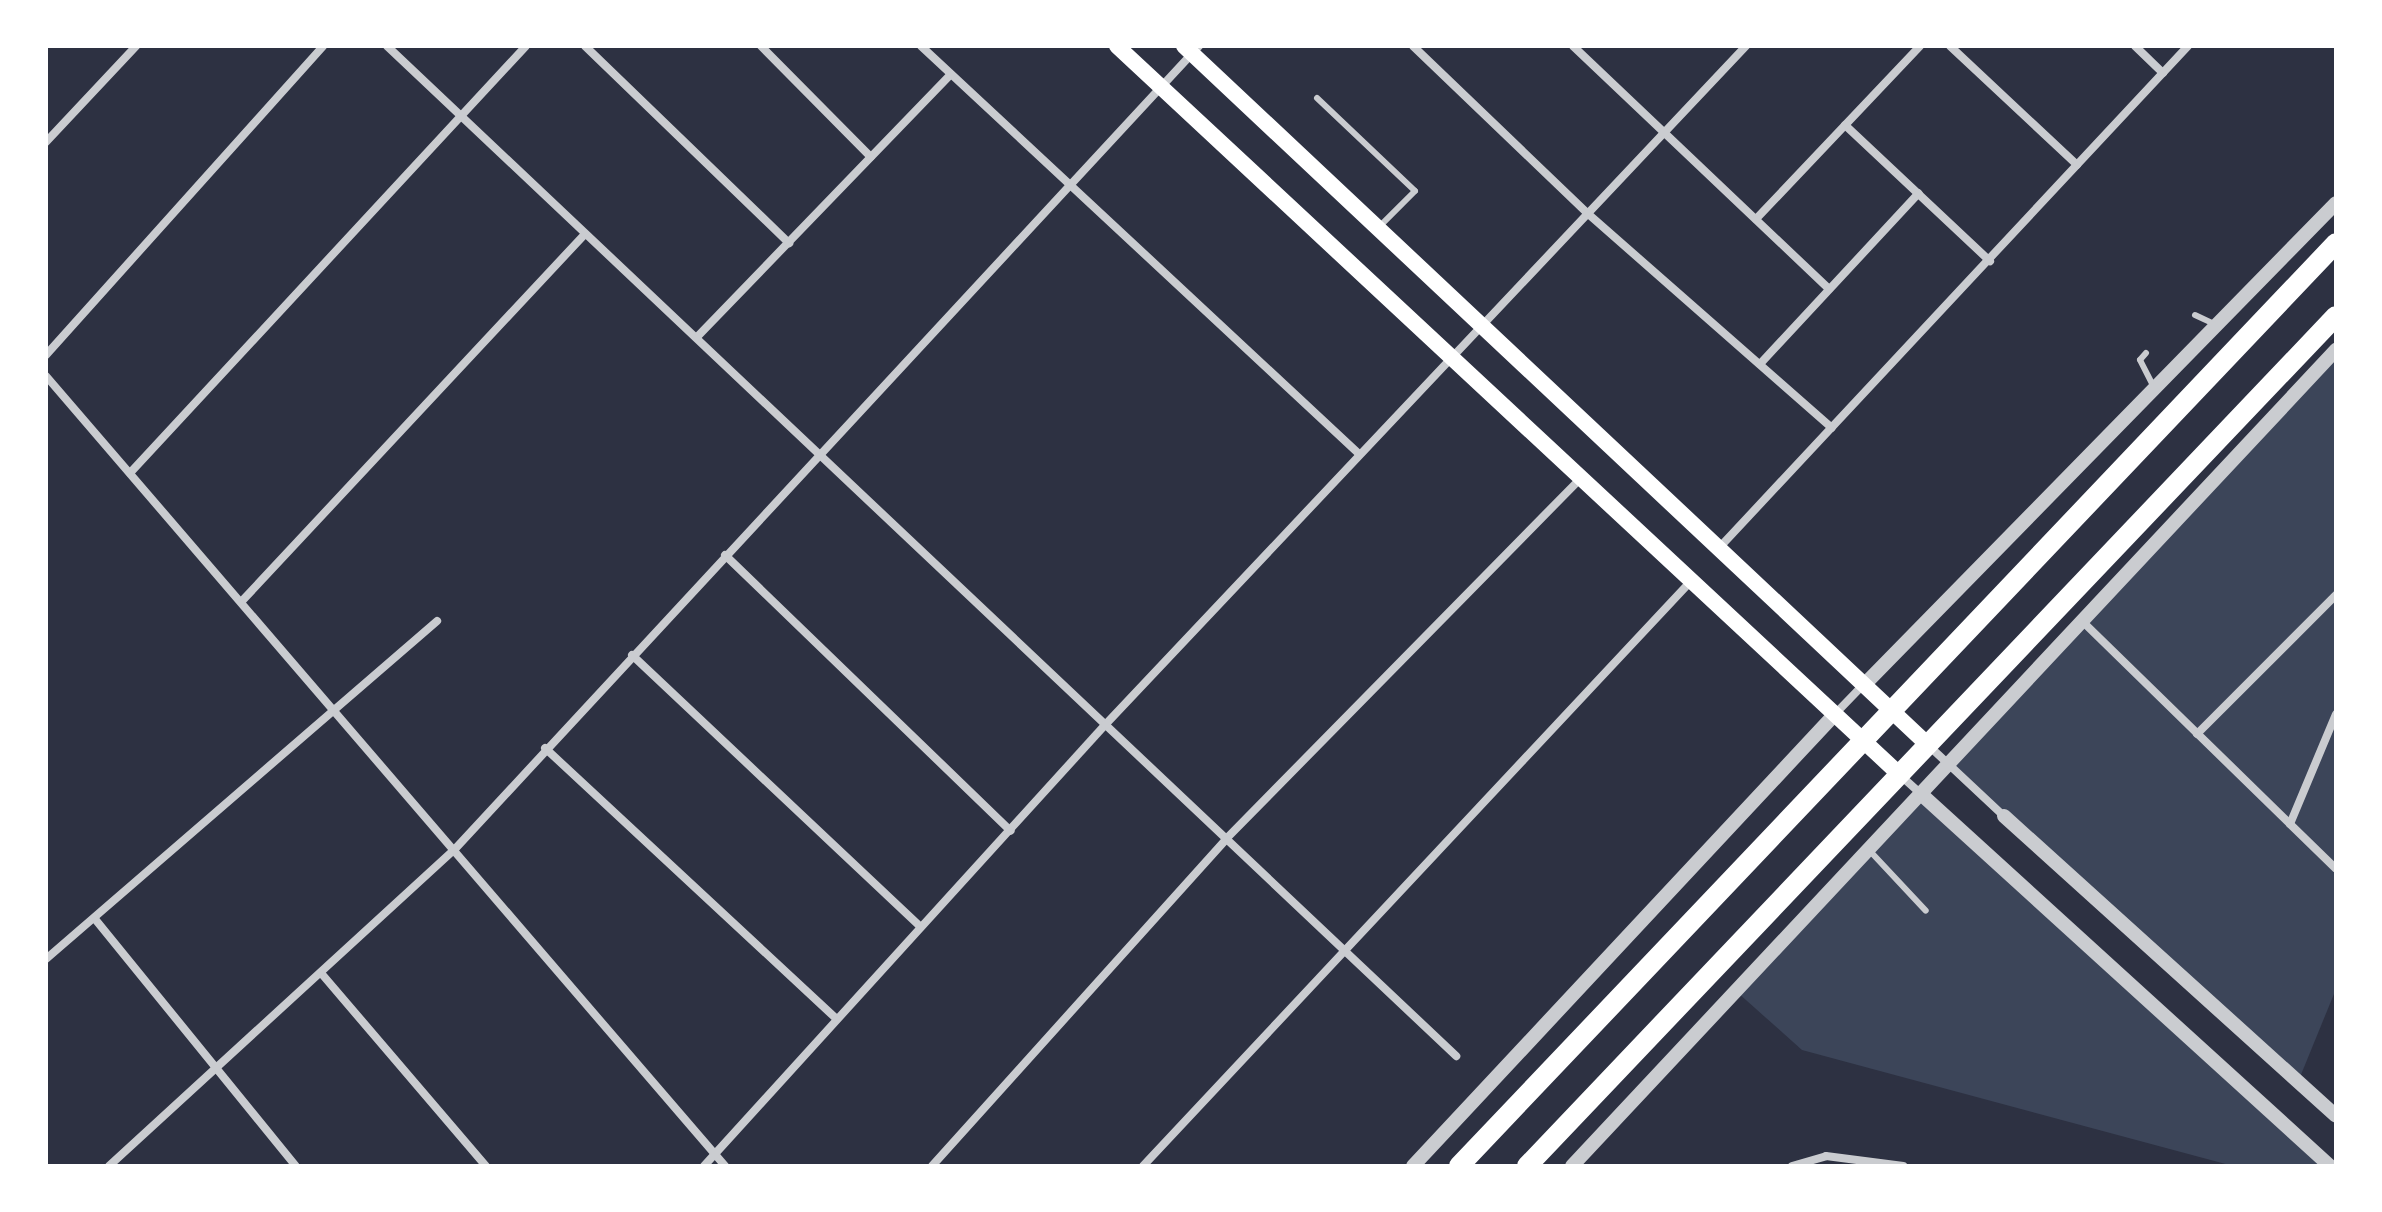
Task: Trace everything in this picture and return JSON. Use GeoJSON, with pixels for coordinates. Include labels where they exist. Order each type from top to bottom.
{"type":"FeatureCollection","features":[{"type":"Feature","properties":{"kind":"highway"},"geometry":{"type":"LineString","coordinates":[[1459,1166],[1890,707],[2336,243]]}},
{"type":"Feature","properties":{"kind":"highway"},"geometry":{"type":"LineString","coordinates":[[1527,1166],[2336,316]]}},
{"type":"Feature","properties":{"kind":"main road"},"geometry":{"type":"LineString","coordinates":[[1117,46],[1449,359],[1900,775]]}},
{"type":"Feature","properties":{"kind":"main road"},"geometry":{"type":"LineString","coordinates":[[1192,49],[1479,325],[1928,745]]}},
{"type":"Feature","properties":{"kind":"street"},"geometry":{"type":"LineString","coordinates":[[46,142],[136,46]]}},
{"type":"Feature","properties":{"kind":"street"},"geometry":{"type":"LineString","coordinates":[[46,355],[323,46]]}},
{"type":"Feature","properties":{"kind":"street"},"geometry":{"type":"LineString","coordinates":[[387,46],[584,235],[823,452],[1105,725],[1456,1056]]}},
{"type":"Feature","properties":{"kind":"street"},"geometry":{"type":"LineString","coordinates":[[130,473],[458,115],[526,46]]}},
{"type":"Feature","properties":{"kind":"street"},"geometry":{"type":"LineString","coordinates":[[585,46],[789,243]]}},
{"type":"Feature","properties":{"kind":"street"},"geometry":{"type":"LineString","coordinates":[[761,46],[871,157]]}},
{"type":"Feature","properties":{"kind":"street"},"geometry":{"type":"LineString","coordinates":[[921,46],[1358,453]]}},
{"type":"Feature","properties":{"kind":"street"},"geometry":{"type":"LineString","coordinates":[[1413,46],[1586,212],[1832,428]]}},
{"type":"Feature","properties":{"kind":"street"},"geometry":{"type":"LineString","coordinates":[[1573,46],[1829,289]]}},
{"type":"Feature","properties":{"kind":"street"},"geometry":{"type":"LineString","coordinates":[[704,1166],[919,925],[1011,831],[1105,725],[1358,453],[1746,46]]}},
{"type":"Feature","properties":{"kind":"street"},"geometry":{"type":"LineString","coordinates":[[1756,219],[1920,46]]}},
{"type":"Feature","properties":{"kind":"street"},"geometry":{"type":"LineString","coordinates":[[1950,46],[2077,165]]}},
{"type":"Feature","properties":{"kind":"street"},"geometry":{"type":"LineString","coordinates":[[2135,46],[2163,73]]}},
{"type":"Feature","properties":{"kind":"street"},"geometry":{"type":"LineString","coordinates":[[1719,548],[2188,46]]}},
{"type":"Feature","properties":{"kind":"street"},"geometry":{"type":"LineString","coordinates":[[109,1166],[455,849],[545,748],[1162,88],[1192,49]]}},
{"type":"Feature","properties":{"kind":"street"},"geometry":{"type":"LineString","coordinates":[[698,336],[951,74]]}},
{"type":"Feature","properties":{"kind":"street"},"geometry":{"type":"LineString","coordinates":[[1845,125],[1990,261]]}},
{"type":"Feature","properties":{"kind":"street"},"geometry":{"type":"LineString","coordinates":[[1760,364],[1919,193]]}},
{"type":"Feature","properties":{"kind":"street"},"geometry":{"type":"LineString","coordinates":[[1413,1166],[1836,713],[2336,203]]}},
{"type":"Feature","properties":{"kind":"street"},"geometry":{"type":"LineString","coordinates":[[242,601],[584,235]]}},
{"type":"Feature","properties":{"kind":"street"},"geometry":{"type":"LineString","coordinates":[[1572,1166],[2336,350]]}},
{"type":"Feature","properties":{"kind":"street"},"geometry":{"type":"LineString","coordinates":[[46,376],[338,712],[725,1166]]}},
{"type":"Feature","properties":{"kind":"street"},"geometry":{"type":"LineString","coordinates":[[932,1166],[1226,839],[1580,479]]}},
{"type":"Feature","properties":{"kind":"street"},"geometry":{"type":"LineString","coordinates":[[725,555],[1011,831]]}},
{"type":"Feature","properties":{"kind":"street"},"geometry":{"type":"LineString","coordinates":[[1143,1166],[1343,947],[1692,581]]}},
{"type":"Feature","properties":{"kind":"street"},"geometry":{"type":"LineString","coordinates":[[2197,734],[2336,595]]}},
{"type":"Feature","properties":{"kind":"street"},"geometry":{"type":"LineString","coordinates":[[2080,620],[2336,869]]}},
{"type":"Feature","properties":{"kind":"street"},"geometry":{"type":"LineString","coordinates":[[46,959],[338,712],[437,621]]}},
{"type":"Feature","properties":{"kind":"street"},"geometry":{"type":"LineString","coordinates":[[632,655],[919,925]]}},
{"type":"Feature","properties":{"kind":"street"},"geometry":{"type":"LineString","coordinates":[[2290,824],[2336,714]]}},
{"type":"Feature","properties":{"kind":"street"},"geometry":{"type":"LineString","coordinates":[[1928,745],[2336,1116]]}},
{"type":"Feature","properties":{"kind":"street"},"geometry":{"type":"LineString","coordinates":[[545,748],[837,1019]]}},
{"type":"Feature","properties":{"kind":"street"},"geometry":{"type":"LineString","coordinates":[[1900,775],[2330,1166]]}},
{"type":"Feature","properties":{"kind":"street"},"geometry":{"type":"LineString","coordinates":[[95,919],[296,1166]]}},
{"type":"Feature","properties":{"kind":"street"},"geometry":{"type":"LineString","coordinates":[[321,973],[486,1166]]}},
{"type":"Feature","properties":{"kind":"street"},"geometry":{"type":"LineString","coordinates":[[1792,1166],[1826,1156],[1903,1166]]}},
{"type":"Feature","properties":{"kind":"lane"},"geometry":{"type":"LineString","coordinates":[[1317,98],[1415,191],[1378,228]]}},
{"type":"Feature","properties":{"kind":"lane"},"geometry":{"type":"LineString","coordinates":[[2195,315],[2217,325]]}},
{"type":"Feature","properties":{"kind":"lane"},"geometry":{"type":"LineString","coordinates":[[2146,353],[2140,360],[2155,389]]}},
{"type":"Feature","properties":{"kind":"lane"},"geometry":{"type":"LineString","coordinates":[[1869,850],[1926,911]]}},
{"type":"Feature","properties":{"kind":"shaded area"},"geometry":{"type":"Polygon","coordinates":[[[2336,351],[2336,989],[2298,1082],[1947,765],[2336,351]]]}},
{"type":"Feature","properties":{"kind":"shaded area"},"geometry":{"type":"Polygon","coordinates":[[[1921,794],[2321,1159],[2316,1166],[2233,1166],[1802,1050],[1737,992],[1921,794]]]}}]}
